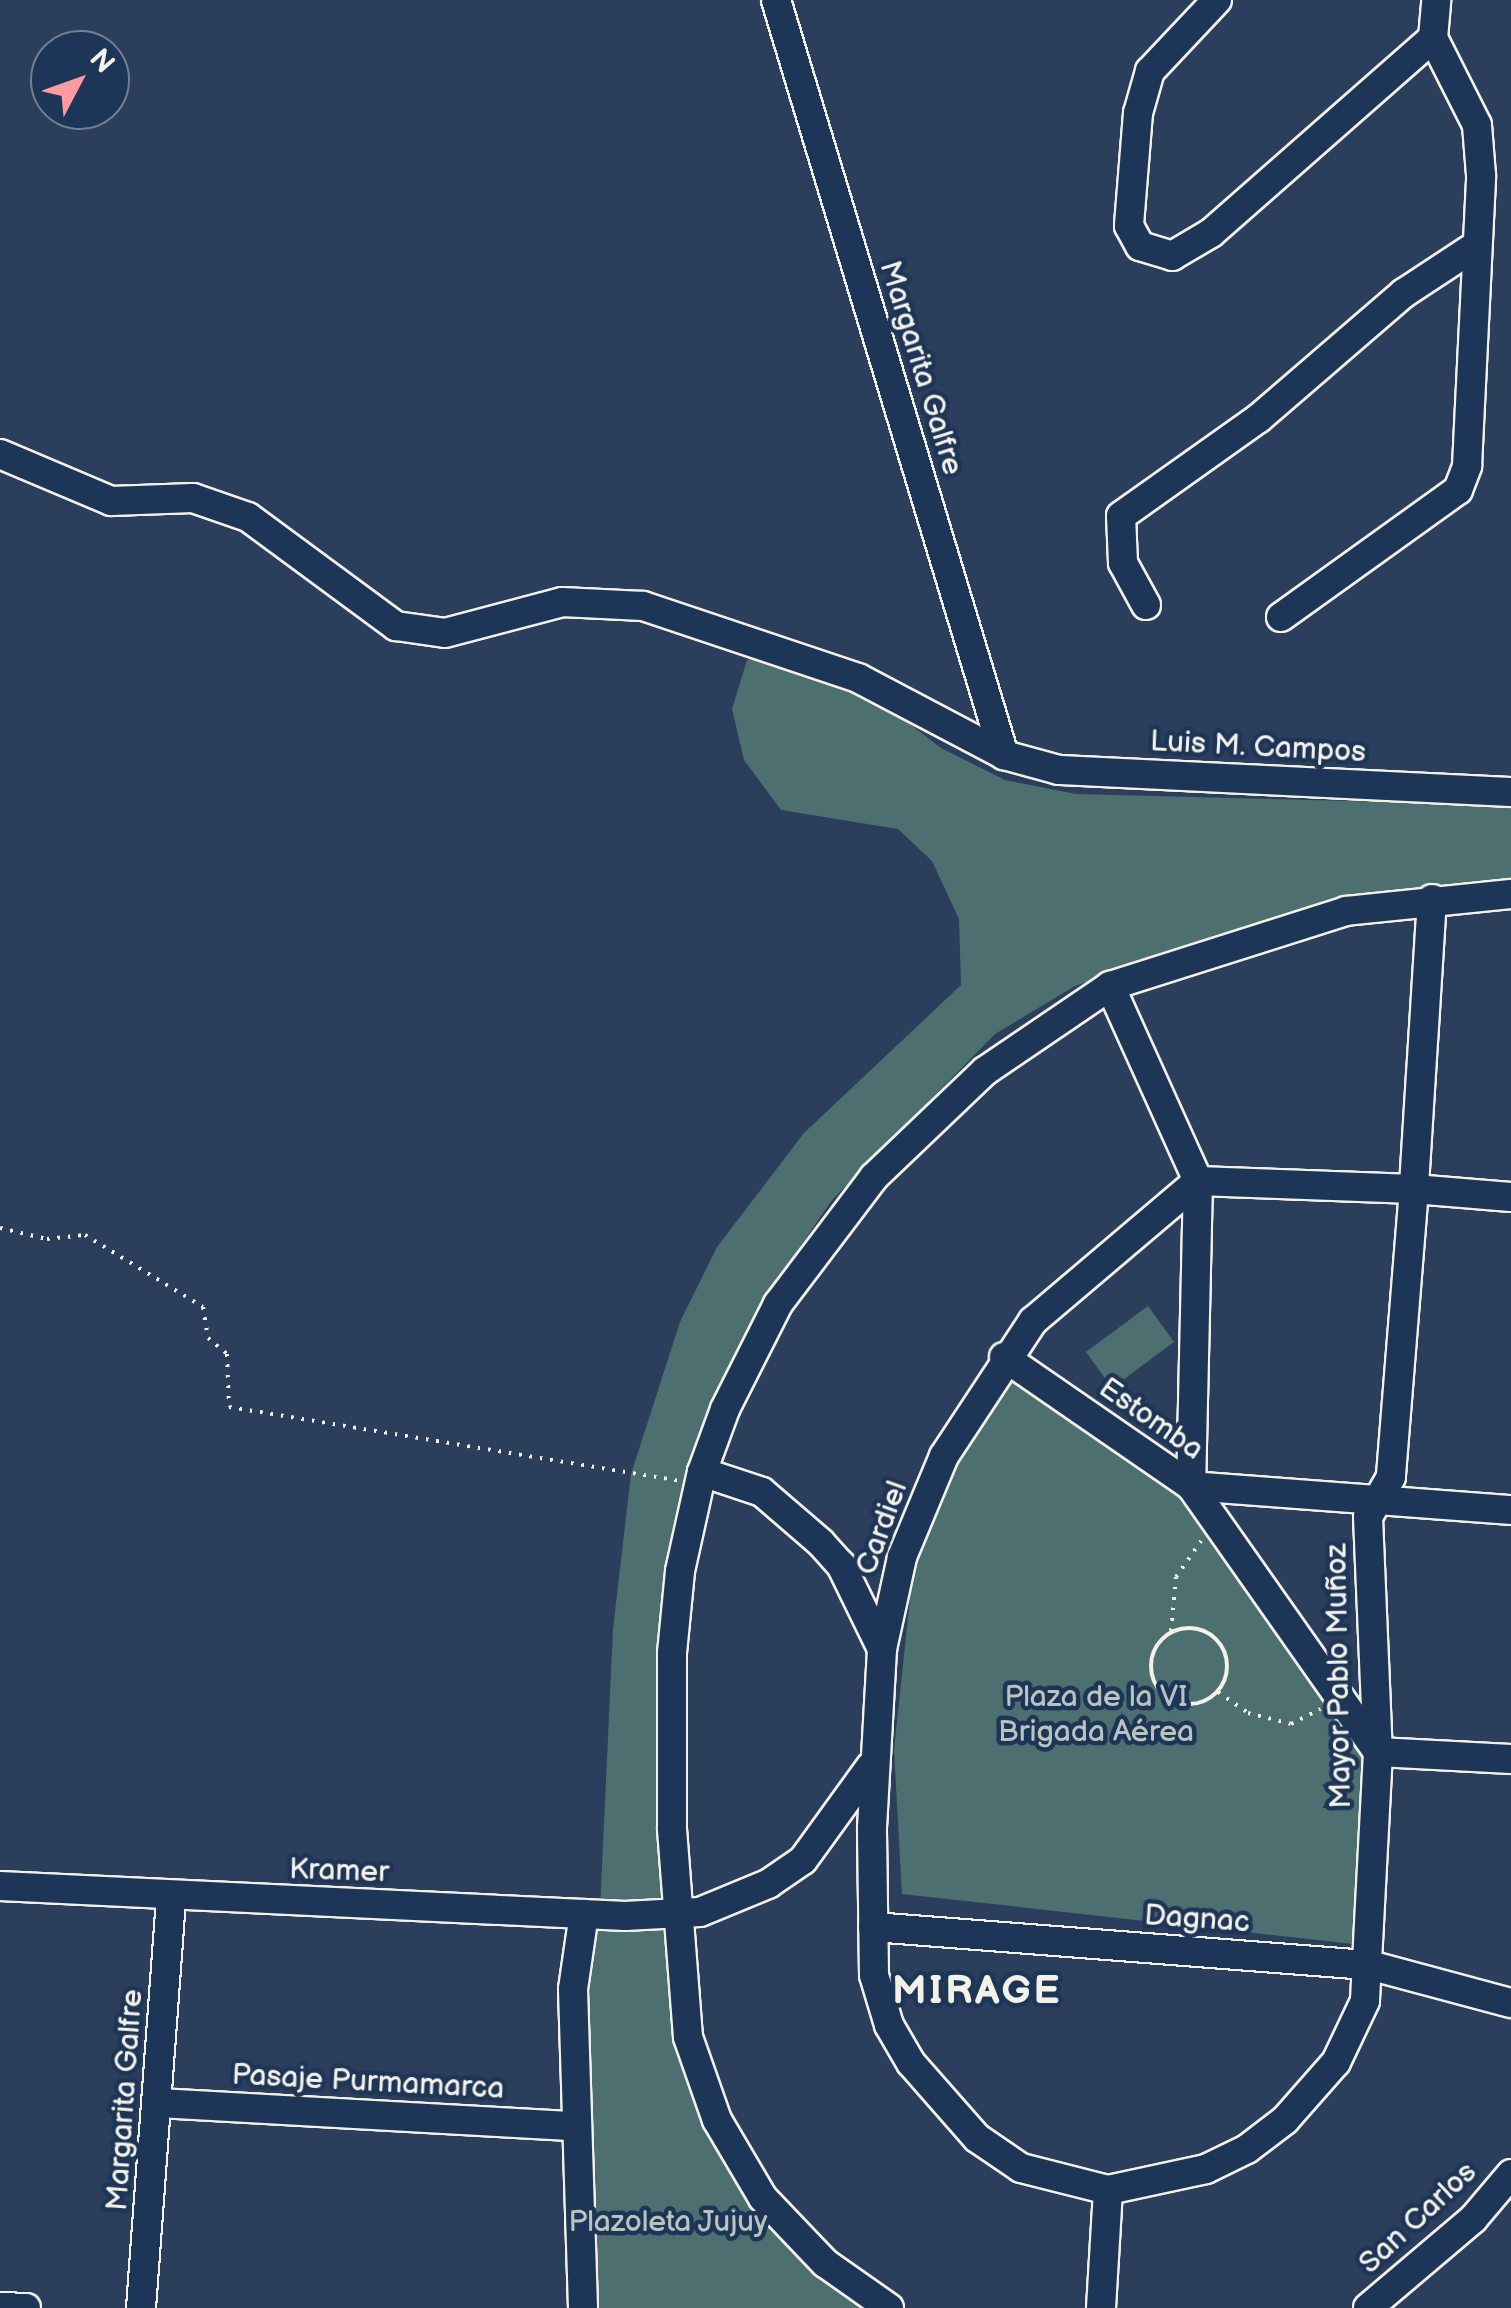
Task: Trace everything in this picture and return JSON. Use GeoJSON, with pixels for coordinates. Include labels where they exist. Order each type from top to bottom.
{"type":"FeatureCollection","features":[{"type":"Feature","properties":{"kind":"street","name":"Margarita Galfre"},"geometry":{"type":"LineString","coordinates":[[776,0],[1004,754]]}},
{"type":"Feature","properties":{"kind":"street"},"geometry":{"type":"LineString","coordinates":[[1217,0],[1150,71],[1138,113],[1129,226],[1140,246],[1172,256],[1210,233],[1433,38]]}},
{"type":"Feature","properties":{"kind":"street"},"geometry":{"type":"LineString","coordinates":[[1281,617],[1458,490],[1468,466],[1477,245],[1477,126],[1433,38],[1436,0]]}},
{"type":"Feature","properties":{"kind":"street"},"geometry":{"type":"LineString","coordinates":[[1146,605],[1123,563],[1121,516],[1259,418],[1404,293],[1477,245]]}},
{"type":"Feature","properties":{"kind":"street","name":"Luis M. Campos"},"geometry":{"type":"LineString","coordinates":[[0,454],[111,501],[193,498],[248,517],[396,626],[445,634],[562,602],[644,606],[858,678],[1004,754],[1059,770],[1511,792]]}},
{"type":"Feature","properties":{"kind":"street"},"geometry":{"type":"LineString","coordinates":[[888,2308],[790,2229],[763,2198],[717,2120],[688,2037],[676,1913],[672,1653],[680,1571],[701,1478],[769,1321],[852,1202],[906,1141],[985,1071],[1110,986],[1278,928],[1432,899],[1511,894]]}},
{"type":"Feature","properties":{"kind":"street","name":"Mayor Pablo Muñoz"},"geometry":{"type":"LineString","coordinates":[[1108,2190],[1206,2169],[1247,2149],[1285,2120],[1344,2048],[1365,2000],[1378,1752],[1368,1517],[1391,1478],[1432,899]]}},
{"type":"Feature","properties":{"kind":"street"},"geometry":{"type":"LineString","coordinates":[[1110,986],[1198,1182],[1192,1486],[1511,1510]]}},
{"type":"Feature","properties":{"kind":"street"},"geometry":{"type":"LineString","coordinates":[[1198,1182],[1414,1189],[1511,1197]]}},
{"type":"Feature","properties":{"kind":"street","name":"Cardiel"},"geometry":{"type":"LineString","coordinates":[[1108,2190],[1020,2168],[977,2138],[937,2097],[888,2025],[874,1975],[875,1734],[882,1650],[898,1571],[923,1503],[1004,1357],[1048,1308],[1198,1182]]}},
{"type":"Feature","properties":{"kind":"street","name":"Estomba"},"geometry":{"type":"LineString","coordinates":[[1004,1357],[1192,1486],[1378,1752]]}},
{"type":"Feature","properties":{"kind":"street"},"geometry":{"type":"LineString","coordinates":[[701,1478],[762,1492],[821,1543],[841,1565],[882,1650]]}},
{"type":"Feature","properties":{"kind":"street","name":"Kramer"},"geometry":{"type":"LineString","coordinates":[[0,1886],[584,1914],[676,1913],[735,1898],[803,1860],[871,1769],[875,1734]]}},
{"type":"Feature","properties":{"kind":"street"},"geometry":{"type":"LineString","coordinates":[[1378,1752],[1511,1759]]}},
{"type":"Feature","properties":{"kind":"street","name":"Margarita Galfre"},"geometry":{"type":"LineString","coordinates":[[141,2308],[159,2103],[171,1896]]}},
{"type":"Feature","properties":{"kind":"street"},"geometry":{"type":"LineString","coordinates":[[583,2308],[573,2126],[573,1989],[584,1914]]}},
{"type":"Feature","properties":{"kind":"street","name":"Dagnac"},"geometry":{"type":"LineString","coordinates":[[874,1926],[1368,1965],[1511,2003]]}},
{"type":"Feature","properties":{"kind":"street","name":"Pasaje Purmamarca"},"geometry":{"type":"LineString","coordinates":[[159,2103],[573,2126]]}},
{"type":"Feature","properties":{"kind":"street","name":"San Carlos"},"geometry":{"type":"LineString","coordinates":[[1368,2308],[1473,2219],[1511,2174]]}},
{"type":"Feature","properties":{"kind":"street"},"geometry":{"type":"LineString","coordinates":[[1101,2308],[1108,2190]]}},
{"type":"Feature","properties":{"kind":"street"},"geometry":{"type":"LineString","coordinates":[[0,2307],[26,2308]]}},
{"type":"Feature","properties":{"kind":"path"},"geometry":{"type":"LineString","coordinates":[[0,1228],[48,1239],[85,1235],[203,1307],[208,1338],[227,1354],[229,1407],[701,1478]]}},
{"type":"Feature","properties":{"kind":"path"},"geometry":{"type":"LineString","coordinates":[[1172,1631],[1196,1628],[1216,1639],[1228,1670],[1218,1692],[1196,1705],[1164,1696],[1150,1668],[1153,1652],[1172,1631],[1176,1577],[1201,1541]]}},
{"type":"Feature","properties":{"kind":"path"},"geometry":{"type":"LineString","coordinates":[[1218,1692],[1248,1714],[1291,1724],[1324,1705]]}},
{"type":"Feature","properties":{"kind":"green space"},"geometry":{"type":"Polygon","coordinates":[[[758,658],[880,701],[941,748],[1005,780],[1076,794],[1511,805],[1511,880],[1379,896],[1266,920],[1075,986],[995,1034],[832,1200],[776,1282],[727,1375],[692,1476],[661,1897],[654,1908],[600,1910],[613,1629],[631,1474],[680,1322],[717,1247],[804,1133],[961,985],[959,919],[932,861],[898,829],[781,810],[744,760],[732,709],[747,660],[758,658]]]}},
{"type":"Feature","properties":{"kind":"green space"},"geometry":{"type":"Polygon","coordinates":[[[1148,1306],[1174,1342],[1112,1388],[1086,1352],[1148,1306]]]}},
{"type":"Feature","properties":{"kind":"green space","name":"Plaza de la VI Brigada Aérea"},"geometry":{"type":"Polygon","coordinates":[[[1012,1370],[1174,1492],[1362,1744],[1353,1944],[902,1894],[894,1750],[914,1560],[957,1458],[1012,1370]]]}},
{"type":"Feature","properties":{"kind":"green space","name":"Plazoleta Jujuy"},"geometry":{"type":"Polygon","coordinates":[[[665,1920],[718,2144],[873,2308],[590,2308],[582,2029],[593,1933],[597,1924],[665,1920]]]}},
{"type":"Feature","properties":{"kind":"district","name":"MIRAGE"},"geometry":{"type":"Point","coordinates":[977,1991]}}]}
